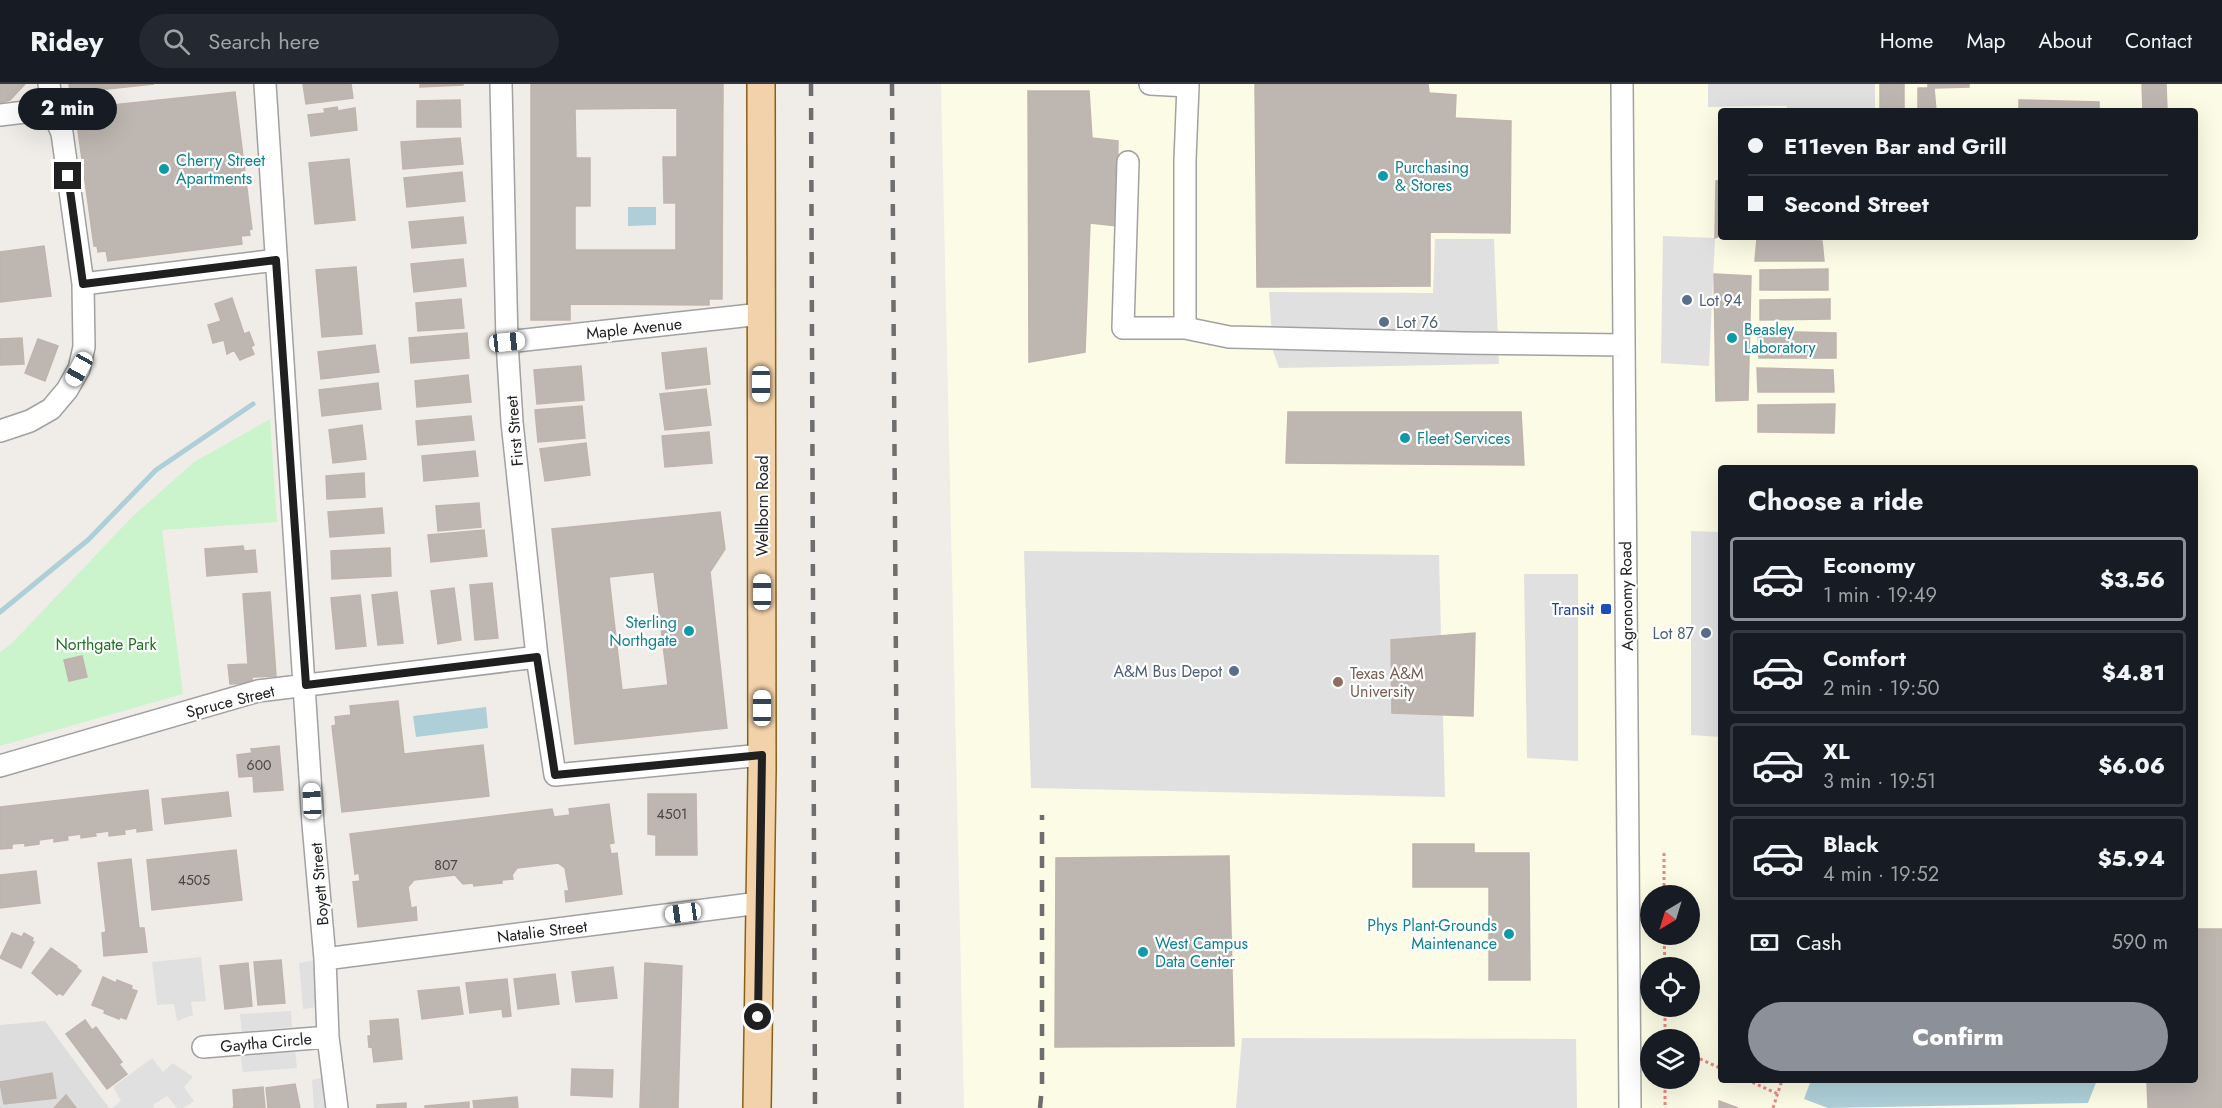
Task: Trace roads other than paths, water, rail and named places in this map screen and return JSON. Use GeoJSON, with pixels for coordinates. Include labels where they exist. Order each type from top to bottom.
{"type":"FeatureCollection","features":[{"type":"Feature","properties":{"kind":"main road","name":"Wellborn Road"},"geometry":{"type":"LineString","coordinates":[[757,1108],[762,755],[762,84]]}},
{"type":"Feature","properties":{"kind":"street"},"geometry":{"type":"LineString","coordinates":[[0,431],[30,421],[51,409],[67,390],[79,369],[84,347],[83,284],[62,133],[53,113],[49,84]]}},
{"type":"Feature","properties":{"kind":"street","name":"Boyett Street"},"geometry":{"type":"LineString","coordinates":[[266,84],[306,685],[313,824],[325,959],[328,1037],[337,1108]]}},
{"type":"Feature","properties":{"kind":"street","name":"First Street"},"geometry":{"type":"LineString","coordinates":[[501,84],[507,342],[512,422],[537,657],[555,775],[762,755]]}},
{"type":"Feature","properties":{"kind":"street"},"geometry":{"type":"LineString","coordinates":[[1150,84],[1188,86],[1185,160],[1185,327]]}},
{"type":"Feature","properties":{"kind":"street","name":"Agronomy Road"},"geometry":{"type":"LineString","coordinates":[[1622,84],[1630,1108]]}},
{"type":"Feature","properties":{"kind":"street"},"geometry":{"type":"LineString","coordinates":[[0,115],[33,111],[53,113]]}},
{"type":"Feature","properties":{"kind":"street"},"geometry":{"type":"LineString","coordinates":[[1128,162],[1123,328],[1185,327],[1228,337],[1624,345]]}},
{"type":"Feature","properties":{"kind":"street"},"geometry":{"type":"LineString","coordinates":[[83,284],[276,260]]}},
{"type":"Feature","properties":{"kind":"street","name":"Maple Avenue"},"geometry":{"type":"LineString","coordinates":[[507,342],[761,314]]}},
{"type":"Feature","properties":{"kind":"street","name":"Spruce Street"},"geometry":{"type":"LineString","coordinates":[[0,766],[258,691],[537,657]]}},
{"type":"Feature","properties":{"kind":"street","name":"Natalie Street"},"geometry":{"type":"LineString","coordinates":[[325,959],[759,903]]}},
{"type":"Feature","properties":{"kind":"street","name":"Gaytha Circle"},"geometry":{"type":"LineString","coordinates":[[203,1047],[328,1037]]}},
{"type":"Feature","properties":{"kind":"water"},"geometry":{"type":"Polygon","coordinates":[[[628,207],[656,207],[656,225],[628,226],[628,207]]]}},
{"type":"Feature","properties":{"kind":"water"},"geometry":{"type":"Polygon","coordinates":[[[486,707],[488,728],[416,737],[413,716],[486,707]]]}},
{"type":"Feature","properties":{"kind":"water"},"geometry":{"type":"Polygon","coordinates":[[[1810,1083],[2096,1083],[2088,1103],[1828,1108],[1804,1099],[1810,1083]]]}},
{"type":"Feature","properties":{"kind":"waterway"},"geometry":{"type":"LineString","coordinates":[[0,612],[88,540],[156,470],[253,404]]}},
{"type":"Feature","properties":{"kind":"railway"},"geometry":{"type":"LineString","coordinates":[[811,84],[815,1108]]}},
{"type":"Feature","properties":{"kind":"railway"},"geometry":{"type":"LineString","coordinates":[[892,84],[899,1108]]}},
{"type":"Feature","properties":{"kind":"railway"},"geometry":{"type":"LineString","coordinates":[[1040,1108],[1042,1087],[1042,815]]}},
{"type":"Feature","properties":{"kind":"place","name":"Cherry Street Apartments"},"geometry":{"type":"Point","coordinates":[164,169]}},
{"type":"Feature","properties":{"kind":"place","name":"Purchasing & Stores"},"geometry":{"type":"Point","coordinates":[1383,176]}},
{"type":"Feature","properties":{"kind":"place","name":"Lot 94"},"geometry":{"type":"Point","coordinates":[1687,300]}},
{"type":"Feature","properties":{"kind":"place","name":"Lot 76"},"geometry":{"type":"Point","coordinates":[1384,322]}},
{"type":"Feature","properties":{"kind":"place","name":"Beasley Laboratory"},"geometry":{"type":"Point","coordinates":[1732,338]}},
{"type":"Feature","properties":{"kind":"place","name":"Fleet Services"},"geometry":{"type":"Point","coordinates":[1405,438]}},
{"type":"Feature","properties":{"kind":"place","name":"Transit"},"geometry":{"type":"Point","coordinates":[1606,609]}},
{"type":"Feature","properties":{"kind":"place","name":"Sterling Northgate"},"geometry":{"type":"Point","coordinates":[689,631]}},
{"type":"Feature","properties":{"kind":"place","name":"Lot 87"},"geometry":{"type":"Point","coordinates":[1706,633]}},
{"type":"Feature","properties":{"kind":"place","name":"A&M Bus Depot"},"geometry":{"type":"Point","coordinates":[1234,671]}},
{"type":"Feature","properties":{"kind":"place","name":"Texas A&M University"},"geometry":{"type":"Point","coordinates":[1338,682]}},
{"type":"Feature","properties":{"kind":"place","name":"Phys Plant-Grounds Maintenance"},"geometry":{"type":"Point","coordinates":[1509,934]}},
{"type":"Feature","properties":{"kind":"place","name":"West Campus Data Center"},"geometry":{"type":"Point","coordinates":[1143,952]}},
{"type":"Feature","properties":{"kind":"park label","name":"Northgate Park"},"geometry":{"type":"Point","coordinates":[106,644]}}]}
